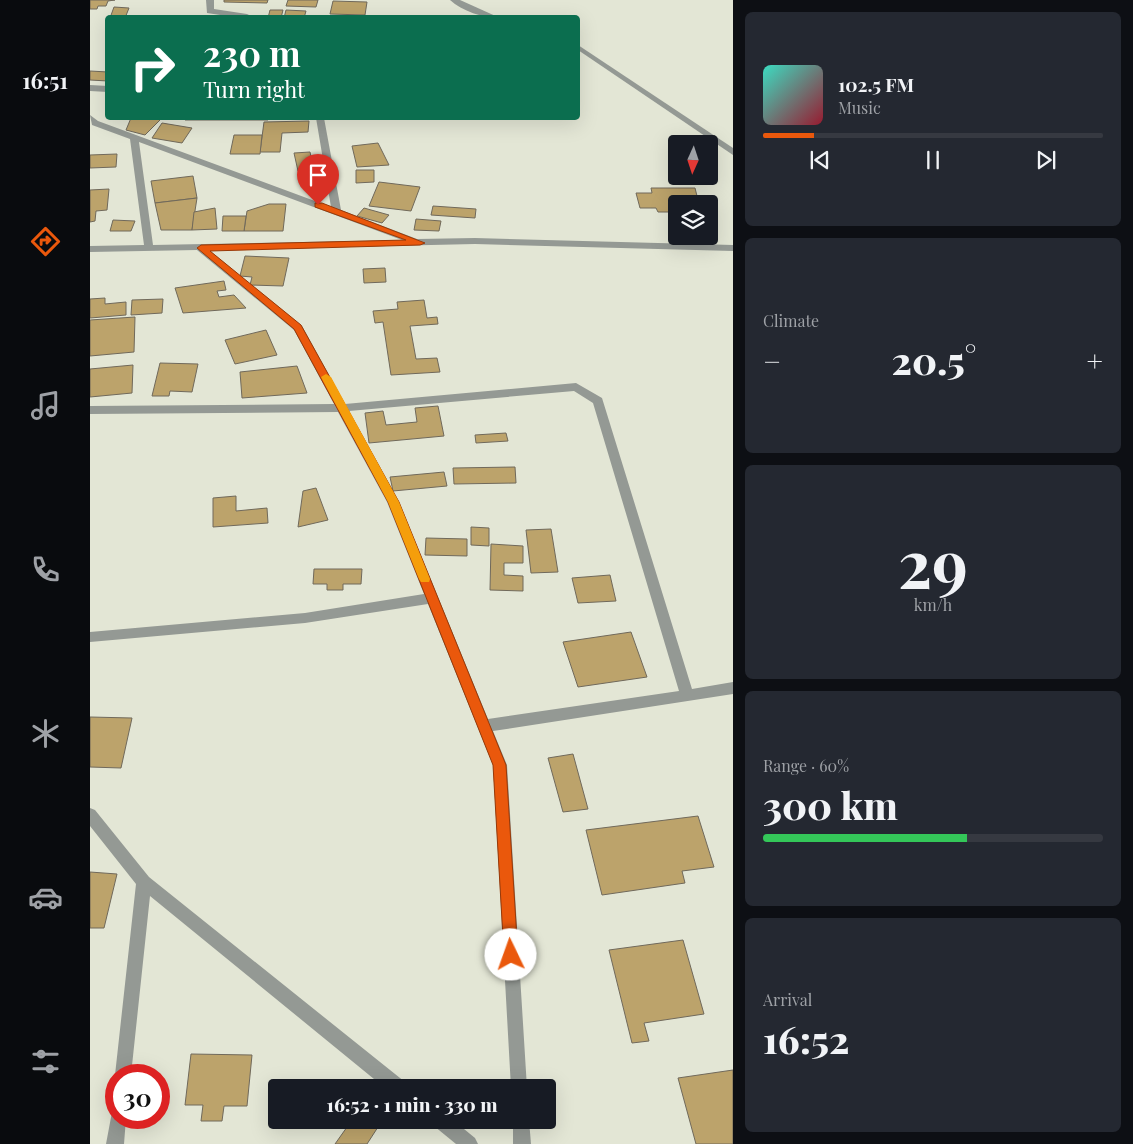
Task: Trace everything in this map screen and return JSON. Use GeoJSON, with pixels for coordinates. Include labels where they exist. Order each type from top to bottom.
{"type":"FeatureCollection","features":[{"type":"Feature","properties":{"kind":"street"},"geometry":{"type":"LineString","coordinates":[[210,0],[210,11],[239,15]]}},
{"type":"Feature","properties":{"kind":"street"},"geometry":{"type":"LineString","coordinates":[[454,0],[489,15]]}},
{"type":"Feature","properties":{"kind":"street"},"geometry":{"type":"LineString","coordinates":[[580,48],[733,152]]}},
{"type":"Feature","properties":{"kind":"street"},"geometry":{"type":"LineString","coordinates":[[90,88],[105,89]]}},
{"type":"Feature","properties":{"kind":"street"},"geometry":{"type":"LineString","coordinates":[[90,118],[95,123],[420,243]]}},
{"type":"Feature","properties":{"kind":"street"},"geometry":{"type":"LineString","coordinates":[[320,120],[337,212]]}},
{"type":"Feature","properties":{"kind":"street"},"geometry":{"type":"LineString","coordinates":[[134,137],[149,248]]}},
{"type":"Feature","properties":{"kind":"street"},"geometry":{"type":"LineString","coordinates":[[90,249],[475,241],[733,248]]}},
{"type":"Feature","properties":{"kind":"street"},"geometry":{"type":"LineString","coordinates":[[201,248],[298,328],[394,502],[500,765],[518,1079]]}},
{"type":"Feature","properties":{"kind":"street"},"geometry":{"type":"LineString","coordinates":[[90,410],[293,410],[343,408],[576,387],[598,401],[687,695]]}},
{"type":"Feature","properties":{"kind":"street"},"geometry":{"type":"LineString","coordinates":[[90,637],[226,627],[390,607],[432,598]]}},
{"type":"Feature","properties":{"kind":"street"},"geometry":{"type":"LineString","coordinates":[[484,726],[733,688]]}},
{"type":"Feature","properties":{"kind":"street"},"geometry":{"type":"LineString","coordinates":[[90,815],[144,882],[388,1079]]}},
{"type":"Feature","properties":{"kind":"street"},"geometry":{"type":"LineString","coordinates":[[124,1064],[144,882]]}},
{"type":"Feature","properties":{"kind":"street"},"geometry":{"type":"LineString","coordinates":[[115,1144],[117,1129]]}},
{"type":"Feature","properties":{"kind":"street"},"geometry":{"type":"LineString","coordinates":[[451,1129],[469,1144]]}},
{"type":"Feature","properties":{"kind":"street"},"geometry":{"type":"LineString","coordinates":[[521,1129],[522,1144]]}},
{"type":"Feature","properties":{"kind":"building"},"geometry":{"type":"Polygon","coordinates":[[[90,0],[115,0],[108,1],[106,6],[90,9],[90,0]]]}},
{"type":"Feature","properties":{"kind":"building"},"geometry":{"type":"Polygon","coordinates":[[[224,0],[268,0],[267,3],[224,2],[224,0]]]}},
{"type":"Feature","properties":{"kind":"building"},"geometry":{"type":"Polygon","coordinates":[[[288,0],[318,0],[316,7],[286,6],[288,0]]]}},
{"type":"Feature","properties":{"kind":"building"},"geometry":{"type":"Polygon","coordinates":[[[333,1],[367,2],[365,15],[330,14],[333,1]]]}},
{"type":"Feature","properties":{"kind":"building"},"geometry":{"type":"Polygon","coordinates":[[[114,7],[129,8],[126,15],[111,15],[114,7]]]}},
{"type":"Feature","properties":{"kind":"building"},"geometry":{"type":"Polygon","coordinates":[[[270,10],[283,10],[282,15],[269,15],[270,10]]]}},
{"type":"Feature","properties":{"kind":"building"},"geometry":{"type":"Polygon","coordinates":[[[286,10],[306,11],[305,15],[285,15],[286,10]]]}},
{"type":"Feature","properties":{"kind":"building"},"geometry":{"type":"Polygon","coordinates":[[[90,71],[105,72],[105,81],[90,80],[90,71]]]}},
{"type":"Feature","properties":{"kind":"building"},"geometry":{"type":"Polygon","coordinates":[[[130,120],[160,120],[145,135],[126,130],[130,120]]]}},
{"type":"Feature","properties":{"kind":"building"},"geometry":{"type":"Polygon","coordinates":[[[309,121],[308,132],[282,133],[280,152],[260,152],[264,122],[309,121]]]}},
{"type":"Feature","properties":{"kind":"building"},"geometry":{"type":"Polygon","coordinates":[[[162,123],[192,128],[182,143],[152,138],[162,123]]]}},
{"type":"Feature","properties":{"kind":"building"},"geometry":{"type":"Polygon","coordinates":[[[234,135],[262,135],[260,154],[230,154],[234,135]]]}},
{"type":"Feature","properties":{"kind":"building"},"geometry":{"type":"Polygon","coordinates":[[[378,143],[389,165],[357,167],[352,146],[378,143]]]}},
{"type":"Feature","properties":{"kind":"building"},"geometry":{"type":"Polygon","coordinates":[[[310,152],[314,170],[298,171],[294,153],[310,152]]]}},
{"type":"Feature","properties":{"kind":"building"},"geometry":{"type":"Polygon","coordinates":[[[117,154],[116,167],[90,168],[90,155],[117,154]]]}},
{"type":"Feature","properties":{"kind":"building"},"geometry":{"type":"Polygon","coordinates":[[[356,170],[374,170],[374,182],[356,183],[356,170]]]}},
{"type":"Feature","properties":{"kind":"building"},"geometry":{"type":"Polygon","coordinates":[[[193,176],[197,198],[155,203],[151,181],[193,176]]]}},
{"type":"Feature","properties":{"kind":"building"},"geometry":{"type":"Polygon","coordinates":[[[379,182],[420,187],[411,211],[369,206],[379,182]]]}},
{"type":"Feature","properties":{"kind":"building"},"geometry":{"type":"Polygon","coordinates":[[[651,188],[695,188],[697,195],[668,195],[668,212],[658,212],[656,208],[640,208],[636,193],[652,193],[651,188]]]}},
{"type":"Feature","properties":{"kind":"building"},"geometry":{"type":"Polygon","coordinates":[[[109,189],[107,210],[96,211],[95,221],[90,222],[90,190],[109,189]]]}},
{"type":"Feature","properties":{"kind":"building"},"geometry":{"type":"Polygon","coordinates":[[[197,198],[192,230],[161,230],[155,203],[197,198]]]}},
{"type":"Feature","properties":{"kind":"building"},"geometry":{"type":"Polygon","coordinates":[[[269,204],[286,204],[283,231],[244,231],[247,211],[269,204]]]}},
{"type":"Feature","properties":{"kind":"building"},"geometry":{"type":"Polygon","coordinates":[[[433,206],[476,209],[475,218],[431,215],[433,206]]]}},
{"type":"Feature","properties":{"kind":"building"},"geometry":{"type":"Polygon","coordinates":[[[215,208],[217,229],[192,230],[194,212],[215,208]]]}},
{"type":"Feature","properties":{"kind":"building"},"geometry":{"type":"Polygon","coordinates":[[[364,208],[389,215],[382,223],[357,216],[364,208]]]}},
{"type":"Feature","properties":{"kind":"building"},"geometry":{"type":"Polygon","coordinates":[[[223,216],[246,216],[244,231],[222,231],[223,216]]]}},
{"type":"Feature","properties":{"kind":"building"},"geometry":{"type":"Polygon","coordinates":[[[416,219],[441,221],[439,231],[414,230],[416,219]]]}},
{"type":"Feature","properties":{"kind":"building"},"geometry":{"type":"Polygon","coordinates":[[[113,220],[135,221],[131,231],[110,231],[113,220]]]}},
{"type":"Feature","properties":{"kind":"building"},"geometry":{"type":"Polygon","coordinates":[[[245,256],[289,258],[283,286],[250,285],[252,277],[240,276],[245,256]]]}},
{"type":"Feature","properties":{"kind":"building"},"geometry":{"type":"Polygon","coordinates":[[[385,268],[386,282],[364,283],[363,269],[385,268]]]}},
{"type":"Feature","properties":{"kind":"building"},"geometry":{"type":"Polygon","coordinates":[[[224,281],[226,290],[217,291],[219,297],[234,295],[246,308],[183,313],[175,288],[224,281]]]}},
{"type":"Feature","properties":{"kind":"building"},"geometry":{"type":"Polygon","coordinates":[[[105,298],[105,304],[126,302],[126,315],[90,318],[90,299],[105,298]]]}},
{"type":"Feature","properties":{"kind":"building"},"geometry":{"type":"Polygon","coordinates":[[[163,299],[162,313],[131,315],[132,300],[163,299]]]}},
{"type":"Feature","properties":{"kind":"building"},"geometry":{"type":"Polygon","coordinates":[[[424,300],[427,318],[437,317],[438,324],[410,326],[416,359],[437,358],[440,372],[391,375],[383,322],[375,323],[373,311],[398,309],[397,302],[424,300]]]}},
{"type":"Feature","properties":{"kind":"building"},"geometry":{"type":"Polygon","coordinates":[[[135,317],[134,352],[90,356],[90,320],[135,317]]]}},
{"type":"Feature","properties":{"kind":"building"},"geometry":{"type":"Polygon","coordinates":[[[266,330],[277,355],[235,364],[225,340],[266,330]]]}},
{"type":"Feature","properties":{"kind":"building"},"geometry":{"type":"Polygon","coordinates":[[[160,363],[198,364],[192,392],[170,391],[169,396],[152,396],[160,363]]]}},
{"type":"Feature","properties":{"kind":"building"},"geometry":{"type":"Polygon","coordinates":[[[133,365],[132,393],[90,397],[90,369],[133,365]]]}},
{"type":"Feature","properties":{"kind":"building"},"geometry":{"type":"Polygon","coordinates":[[[297,366],[307,393],[242,398],[240,372],[297,366]]]}},
{"type":"Feature","properties":{"kind":"building"},"geometry":{"type":"Polygon","coordinates":[[[438,406],[444,436],[369,443],[365,413],[383,411],[386,425],[417,422],[415,408],[438,406]]]}},
{"type":"Feature","properties":{"kind":"building"},"geometry":{"type":"Polygon","coordinates":[[[506,433],[508,441],[476,443],[475,435],[506,433]]]}},
{"type":"Feature","properties":{"kind":"building"},"geometry":{"type":"Polygon","coordinates":[[[515,467],[516,483],[454,484],[453,468],[515,467]]]}},
{"type":"Feature","properties":{"kind":"building"},"geometry":{"type":"Polygon","coordinates":[[[444,472],[447,486],[393,491],[390,477],[444,472]]]}},
{"type":"Feature","properties":{"kind":"building"},"geometry":{"type":"Polygon","coordinates":[[[316,488],[328,520],[298,527],[303,491],[316,488]]]}},
{"type":"Feature","properties":{"kind":"building"},"geometry":{"type":"Polygon","coordinates":[[[236,496],[236,511],[267,508],[268,523],[213,527],[213,498],[236,496]]]}},
{"type":"Feature","properties":{"kind":"building"},"geometry":{"type":"Polygon","coordinates":[[[471,527],[489,528],[489,546],[471,545],[471,527]]]}},
{"type":"Feature","properties":{"kind":"building"},"geometry":{"type":"Polygon","coordinates":[[[551,529],[558,572],[531,573],[526,530],[551,529]]]}},
{"type":"Feature","properties":{"kind":"building"},"geometry":{"type":"Polygon","coordinates":[[[426,538],[467,539],[467,556],[425,555],[426,538]]]}},
{"type":"Feature","properties":{"kind":"building"},"geometry":{"type":"Polygon","coordinates":[[[491,544],[523,546],[523,563],[504,563],[504,575],[523,576],[523,591],[490,590],[491,544]]]}},
{"type":"Feature","properties":{"kind":"building"},"geometry":{"type":"Polygon","coordinates":[[[314,569],[362,569],[361,584],[343,584],[343,590],[327,590],[327,584],[313,584],[314,569]]]}},
{"type":"Feature","properties":{"kind":"building"},"geometry":{"type":"Polygon","coordinates":[[[610,575],[616,601],[578,603],[572,578],[610,575]]]}},
{"type":"Feature","properties":{"kind":"building"},"geometry":{"type":"Polygon","coordinates":[[[631,632],[647,677],[578,687],[563,642],[631,632]]]}},
{"type":"Feature","properties":{"kind":"building"},"geometry":{"type":"Polygon","coordinates":[[[90,717],[132,718],[121,768],[90,767],[90,717]]]}},
{"type":"Feature","properties":{"kind":"building"},"geometry":{"type":"Polygon","coordinates":[[[573,754],[588,809],[563,812],[548,758],[573,754]]]}},
{"type":"Feature","properties":{"kind":"building"},"geometry":{"type":"Polygon","coordinates":[[[698,816],[714,867],[682,871],[685,883],[602,895],[586,830],[698,816]]]}},
{"type":"Feature","properties":{"kind":"building"},"geometry":{"type":"Polygon","coordinates":[[[90,872],[117,874],[104,928],[90,928],[90,872]]]}},
{"type":"Feature","properties":{"kind":"building"},"geometry":{"type":"Polygon","coordinates":[[[683,940],[704,1014],[644,1023],[649,1041],[632,1043],[609,950],[683,940]]]}},
{"type":"Feature","properties":{"kind":"building"},"geometry":{"type":"Polygon","coordinates":[[[191,1054],[252,1055],[247,1106],[224,1106],[222,1121],[201,1121],[203,1105],[185,1105],[191,1054]]]}},
{"type":"Feature","properties":{"kind":"building"},"geometry":{"type":"Polygon","coordinates":[[[733,1070],[733,1144],[696,1144],[678,1078],[733,1070]]]}},
{"type":"Feature","properties":{"kind":"building"},"geometry":{"type":"Polygon","coordinates":[[[346,1129],[377,1129],[367,1144],[335,1144],[346,1129]]]}},
{"type":"Feature","properties":{"kind":"slow traffic"},"geometry":{"type":"LineString","coordinates":[[326,377],[394,502],[425,579]]}},
{"type":"Feature","properties":{"kind":"route"},"geometry":{"type":"LineString","coordinates":[[318,205],[420,243],[201,248],[298,328],[394,502],[500,765],[511,955]]}}]}
